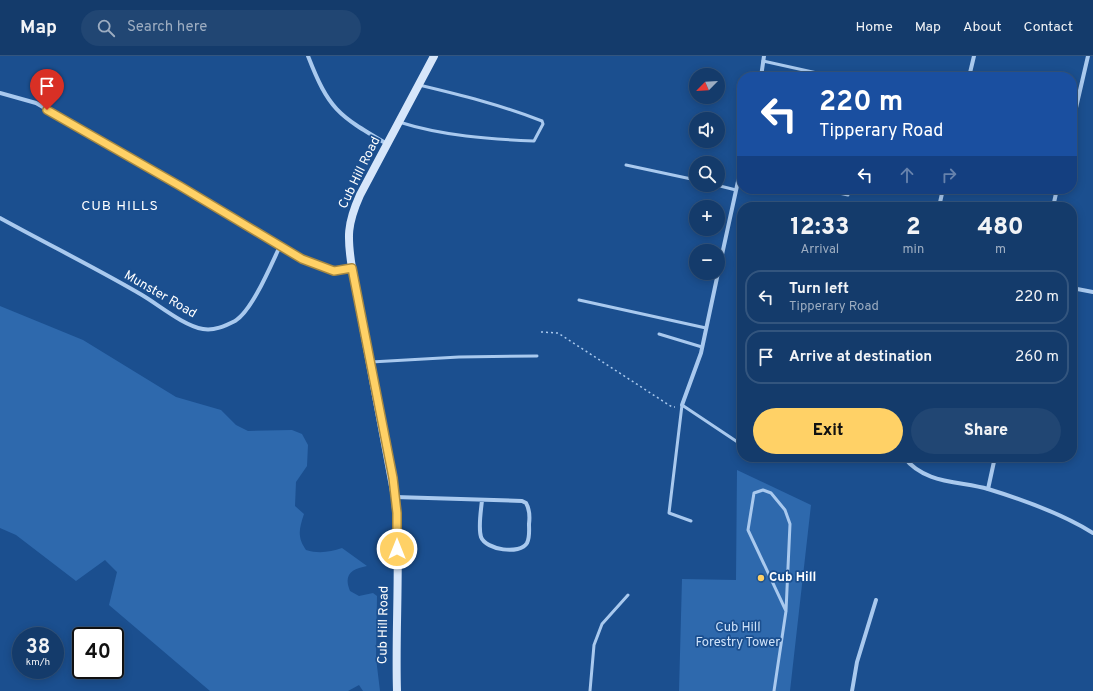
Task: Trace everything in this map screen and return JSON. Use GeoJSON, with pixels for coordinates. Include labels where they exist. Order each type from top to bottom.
{"type":"FeatureCollection","features":[{"type":"Feature","properties":{"kind":"street"},"geometry":{"type":"LineString","coordinates":[[308,56],[330,104],[353,124],[388,144]]}},
{"type":"Feature","properties":{"kind":"street","name":"Cub Hill Road"},"geometry":{"type":"LineString","coordinates":[[396,691],[395,656],[397,528],[395,497],[352,268],[349,244],[350,222],[360,195],[434,56]]}},
{"type":"Feature","properties":{"kind":"street"},"geometry":{"type":"LineString","coordinates":[[970,72],[974,56]]}},
{"type":"Feature","properties":{"kind":"street"},"geometry":{"type":"LineString","coordinates":[[1077,103],[1088,56]]}},
{"type":"Feature","properties":{"kind":"street"},"geometry":{"type":"LineString","coordinates":[[761,72],[764,58]]}},
{"type":"Feature","properties":{"kind":"street"},"geometry":{"type":"LineString","coordinates":[[0,93],[36,103],[302,259],[334,271],[352,268]]}},
{"type":"Feature","properties":{"kind":"street"},"geometry":{"type":"LineString","coordinates":[[724,244],[737,187]]}},
{"type":"Feature","properties":{"kind":"street","name":"Munster Road"},"geometry":{"type":"LineString","coordinates":[[0,218],[141,295],[188,323],[202,329],[211,330],[222,327],[238,319],[245,312],[265,277],[280,246]]}},
{"type":"Feature","properties":{"kind":"street"},"geometry":{"type":"LineString","coordinates":[[682,405],[702,347],[716,280]]}},
{"type":"Feature","properties":{"kind":"street"},"geometry":{"type":"LineString","coordinates":[[1077,289],[1093,292]]}},
{"type":"Feature","properties":{"kind":"street"},"geometry":{"type":"LineString","coordinates":[[909,462],[916,469],[931,477],[988,489],[1050,510],[1093,533]]}},
{"type":"Feature","properties":{"kind":"street"},"geometry":{"type":"LineString","coordinates":[[988,489],[994,462]]}},
{"type":"Feature","properties":{"kind":"street"},"geometry":{"type":"LineString","coordinates":[[395,497],[522,501],[526,503],[530,513],[529,536],[524,547],[518,550],[495,548],[485,543],[480,533],[482,500]]}},
{"type":"Feature","properties":{"kind":"street"},"geometry":{"type":"LineString","coordinates":[[852,691],[857,662],[876,600]]}},
{"type":"Feature","properties":{"kind":"lane"},"geometry":{"type":"LineString","coordinates":[[764,58],[816,72]]}},
{"type":"Feature","properties":{"kind":"lane"},"geometry":{"type":"LineString","coordinates":[[399,122],[436,132],[507,140],[534,141],[544,124],[542,121],[484,100],[418,85]]}},
{"type":"Feature","properties":{"kind":"lane"},"geometry":{"type":"LineString","coordinates":[[626,165],[689,178]]}},
{"type":"Feature","properties":{"kind":"lane"},"geometry":{"type":"LineString","coordinates":[[725,187],[736,190]]}},
{"type":"Feature","properties":{"kind":"lane"},"geometry":{"type":"LineString","coordinates":[[844,194],[848,195]]}},
{"type":"Feature","properties":{"kind":"lane"},"geometry":{"type":"LineString","coordinates":[[579,300],[706,328]]}},
{"type":"Feature","properties":{"kind":"lane"},"geometry":{"type":"LineString","coordinates":[[659,334],[702,347]]}},
{"type":"Feature","properties":{"kind":"lane"},"geometry":{"type":"LineString","coordinates":[[370,362],[459,357],[537,356]]}},
{"type":"Feature","properties":{"kind":"lane"},"geometry":{"type":"LineString","coordinates":[[691,521],[669,513],[682,405],[737,441]]}},
{"type":"Feature","properties":{"kind":"lane"},"geometry":{"type":"LineString","coordinates":[[774,691],[786,611],[790,524],[785,510],[771,493],[763,490],[754,493],[748,530],[786,611]]}},
{"type":"Feature","properties":{"kind":"lane"},"geometry":{"type":"LineString","coordinates":[[590,691],[594,645],[602,624],[628,595]]}},
{"type":"Feature","properties":{"kind":"path"},"geometry":{"type":"LineString","coordinates":[[541,332],[558,333],[672,407],[679,408],[682,405]]}},
{"type":"Feature","properties":{"kind":"green space"},"geometry":{"type":"Polygon","coordinates":[[[0,306],[83,340],[176,397],[221,410],[236,425],[248,431],[292,430],[302,434],[308,445],[307,466],[296,482],[295,506],[304,514],[300,529],[301,541],[306,550],[315,552],[333,551],[342,548],[367,566],[350,573],[348,576],[348,585],[350,591],[359,596],[373,593],[377,596],[376,658],[380,691],[363,691],[359,685],[348,691],[210,691],[109,605],[117,572],[105,560],[76,581],[16,535],[0,528],[0,306]]]}},
{"type":"Feature","properties":{"kind":"green space","name":"Cub Hill Forestry Tower"},"geometry":{"type":"Polygon","coordinates":[[[737,470],[811,505],[790,691],[679,691],[682,579],[736,580],[737,470]]]}},
{"type":"Feature","properties":{"kind":"place","name":"Cub Hill"},"geometry":{"type":"Point","coordinates":[761,578]}},
{"type":"Feature","properties":{"kind":"district","name":"CUB HILLS"},"geometry":{"type":"Point","coordinates":[120,206]}},
{"type":"Feature","properties":{"kind":"route"},"geometry":{"type":"LineString","coordinates":[[47,110],[180,186],[302,259],[334,271],[352,268],[393,478],[397,513],[397,549]]}}]}
